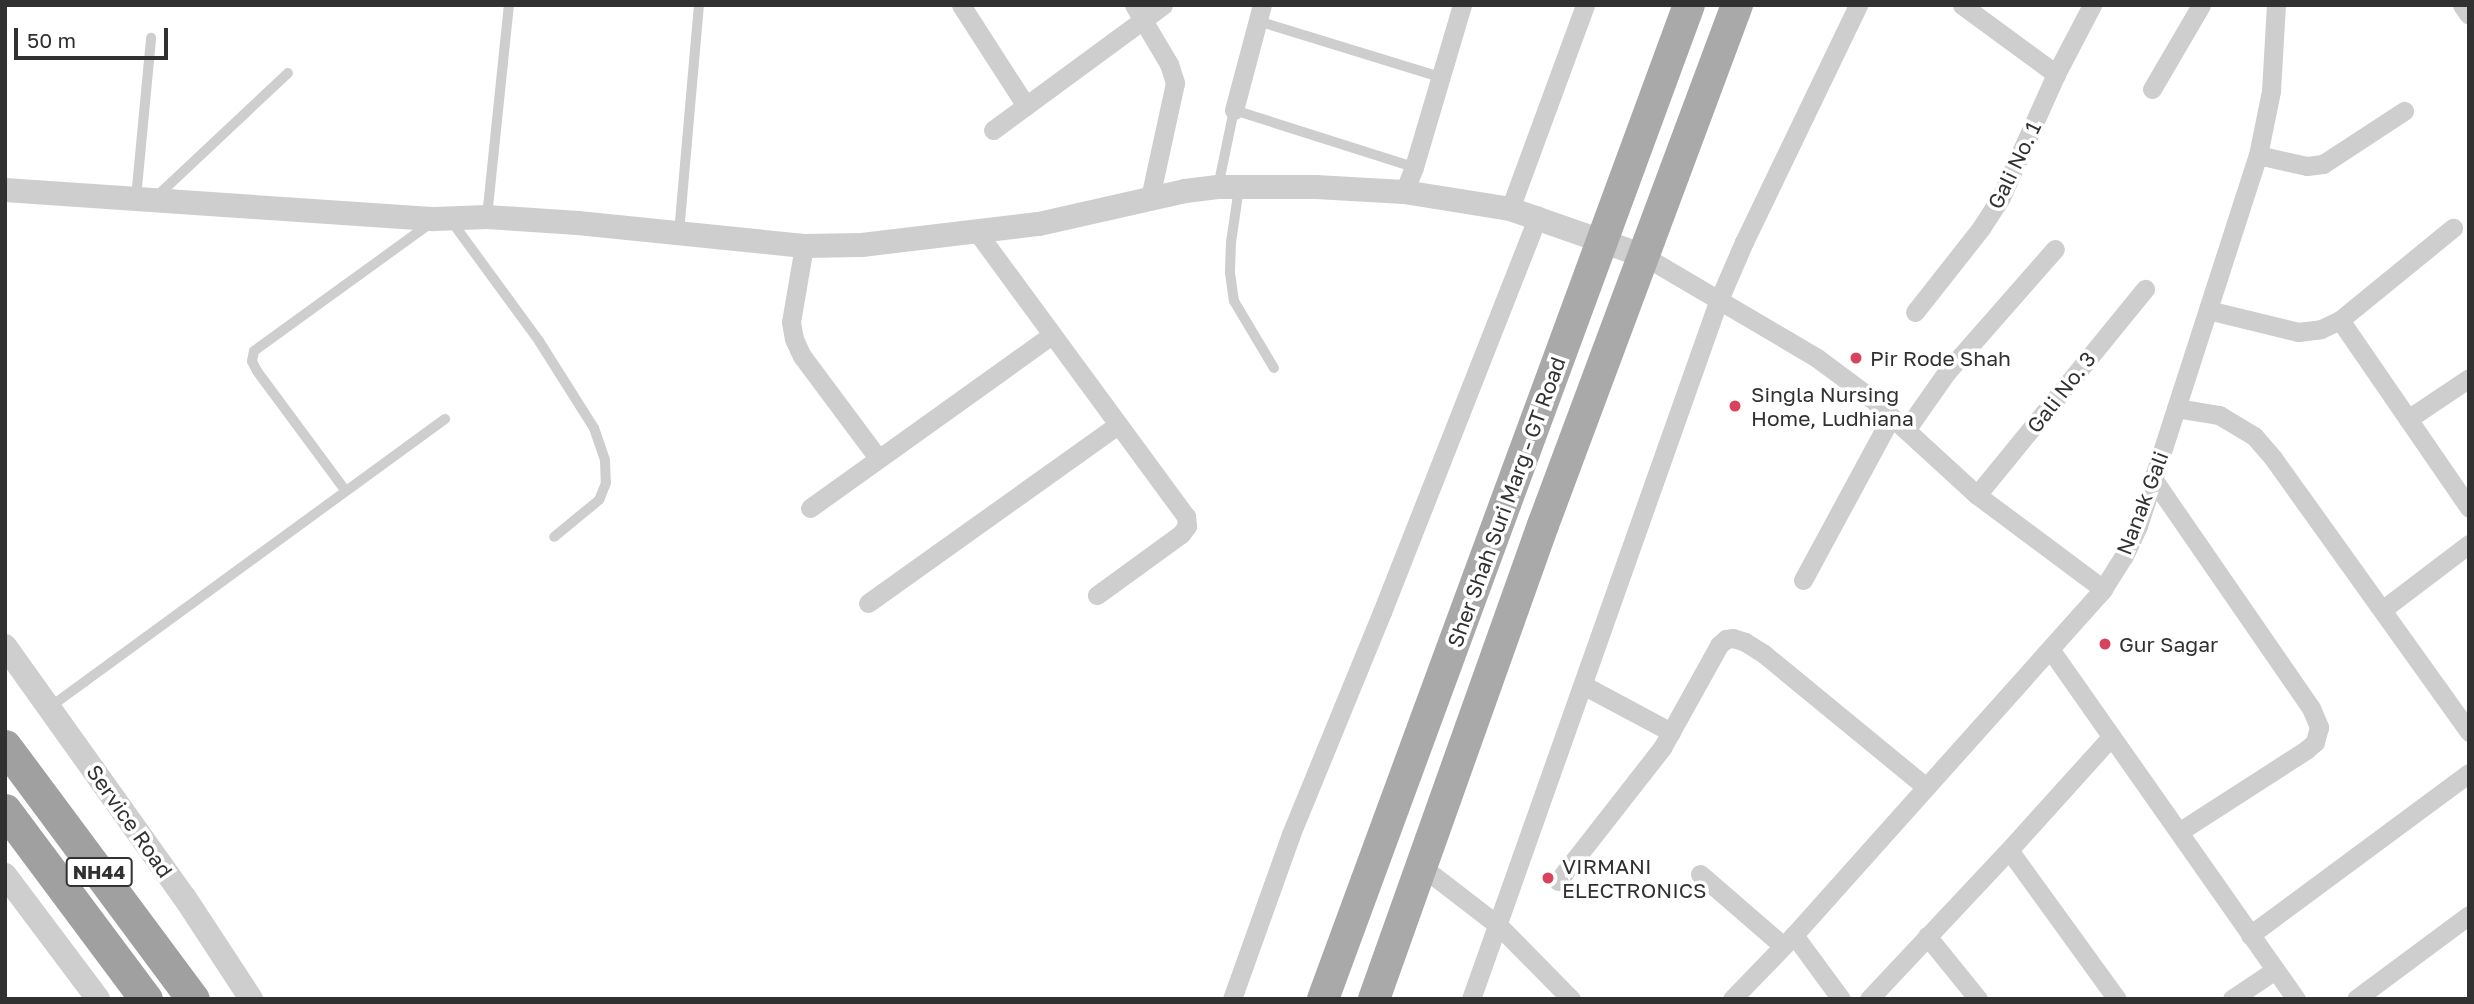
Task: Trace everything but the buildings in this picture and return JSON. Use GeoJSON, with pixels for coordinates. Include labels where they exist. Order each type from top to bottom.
{"type":"FeatureCollection","features":[{"type":"Feature","properties":{"kind":"highway","name":"NH44"},"geometry":{"type":"LineString","coordinates":[[5,746],[193,999]]}},
{"type":"Feature","properties":{"kind":"highway","name":"NH44"},"geometry":{"type":"LineString","coordinates":[[5,810],[146,999]]}},
{"type":"Feature","properties":{"kind":"main road","name":"Sher Shah Suri Marg - GT Road"},"geometry":{"type":"LineString","coordinates":[[1323,999],[1689,5]]}},
{"type":"Feature","properties":{"kind":"main road","name":"Sher Shah Suri Marg - GT Road"},"geometry":{"type":"LineString","coordinates":[[1374,999],[1547,512],[1737,5]]}},
{"type":"Feature","properties":{"kind":"street"},"geometry":{"type":"LineString","coordinates":[[961,5],[1026,106]]}},
{"type":"Feature","properties":{"kind":"street"},"geometry":{"type":"LineString","coordinates":[[993,130],[1139,12],[1163,5]]}},
{"type":"Feature","properties":{"kind":"street"},"geometry":{"type":"LineString","coordinates":[[1404,192],[1414,167],[1462,5]]}},
{"type":"Feature","properties":{"kind":"street"},"geometry":{"type":"LineString","coordinates":[[1510,209],[1585,5]]}},
{"type":"Feature","properties":{"kind":"street"},"geometry":{"type":"LineString","coordinates":[[1471,999],[1718,302],[1858,5]]}},
{"type":"Feature","properties":{"kind":"street"},"geometry":{"type":"LineString","coordinates":[[1962,5],[2056,74]]}},
{"type":"Feature","properties":{"kind":"street","name":"Gali No. 1"},"geometry":{"type":"LineString","coordinates":[[1914,312],[1982,228],[2001,197],[2056,74],[2092,5]]}},
{"type":"Feature","properties":{"kind":"street"},"geometry":{"type":"LineString","coordinates":[[2152,89],[2201,5]]}},
{"type":"Feature","properties":{"kind":"street","name":"Nanak Gali"},"geometry":{"type":"LineString","coordinates":[[1732,999],[2103,589],[2138,526],[2258,155],[2271,91],[2276,5]]}},
{"type":"Feature","properties":{"kind":"street"},"geometry":{"type":"LineString","coordinates":[[2462,5],[2469,15]]}},
{"type":"Feature","properties":{"kind":"street"},"geometry":{"type":"LineString","coordinates":[[1139,12],[1169,64],[1175,83],[1150,198]]}},
{"type":"Feature","properties":{"kind":"street"},"geometry":{"type":"LineString","coordinates":[[1234,110],[1260,13]]}},
{"type":"Feature","properties":{"kind":"street"},"geometry":{"type":"LineString","coordinates":[[2258,155],[2307,166],[2323,164],[2404,111]]}},
{"type":"Feature","properties":{"kind":"street"},"geometry":{"type":"LineString","coordinates":[[5,190],[442,219],[487,217],[804,246],[862,245],[1039,225],[1150,198],[1229,188],[1404,192],[1510,209],[1538,216],[1644,256],[1817,358],[1898,423],[1977,495],[2103,589]]}},
{"type":"Feature","properties":{"kind":"street"},"geometry":{"type":"LineString","coordinates":[[1232,999],[1291,834],[1393,586],[1538,216]]}},
{"type":"Feature","properties":{"kind":"street"},"geometry":{"type":"LineString","coordinates":[[2208,310],[2298,332],[2321,329],[2340,320],[2453,228]]}},
{"type":"Feature","properties":{"kind":"street"},"geometry":{"type":"LineString","coordinates":[[977,232],[1186,516],[1187,526],[1181,534],[1097,595]]}},
{"type":"Feature","properties":{"kind":"street"},"geometry":{"type":"LineString","coordinates":[[804,246],[791,321],[794,339],[802,356],[878,458]]}},
{"type":"Feature","properties":{"kind":"street"},"geometry":{"type":"LineString","coordinates":[[1803,580],[1898,423],[1946,373],[2055,249]]}},
{"type":"Feature","properties":{"kind":"street","name":"Gali No. 3"},"geometry":{"type":"LineString","coordinates":[[1977,495],[2145,289]]}},
{"type":"Feature","properties":{"kind":"street"},"geometry":{"type":"LineString","coordinates":[[2340,320],[2469,508]]}},
{"type":"Feature","properties":{"kind":"street"},"geometry":{"type":"LineString","coordinates":[[810,508],[1052,335]]}},
{"type":"Feature","properties":{"kind":"street"},"geometry":{"type":"LineString","coordinates":[[2408,419],[2469,378]]}},
{"type":"Feature","properties":{"kind":"street"},"geometry":{"type":"LineString","coordinates":[[2176,408],[2218,415],[2254,436],[2469,732]]}},
{"type":"Feature","properties":{"kind":"street"},"geometry":{"type":"LineString","coordinates":[[868,603],[1118,425]]}},
{"type":"Feature","properties":{"kind":"street"},"geometry":{"type":"LineString","coordinates":[[2153,479],[2311,708],[2319,727],[2315,742],[2306,750],[2179,832]]}},
{"type":"Feature","properties":{"kind":"street"},"geometry":{"type":"LineString","coordinates":[[2382,610],[2469,544]]}},
{"type":"Feature","properties":{"kind":"street"},"geometry":{"type":"LineString","coordinates":[[1558,881],[1671,732],[1719,645],[1733,638],[1764,654],[1926,787]]}},
{"type":"Feature","properties":{"kind":"street","name":"Service Road"},"geometry":{"type":"LineString","coordinates":[[5,646],[185,898],[251,999]]}},
{"type":"Feature","properties":{"kind":"street"},"geometry":{"type":"LineString","coordinates":[[2050,649],[2296,999]]}},
{"type":"Feature","properties":{"kind":"street"},"geometry":{"type":"LineString","coordinates":[[1583,685],[1671,732]]}},
{"type":"Feature","properties":{"kind":"street"},"geometry":{"type":"LineString","coordinates":[[1869,999],[2111,737]]}},
{"type":"Feature","properties":{"kind":"street"},"geometry":{"type":"LineString","coordinates":[[2250,935],[2469,773]]}},
{"type":"Feature","properties":{"kind":"street"},"geometry":{"type":"LineString","coordinates":[[2009,850],[2117,999]]}},
{"type":"Feature","properties":{"kind":"street"},"geometry":{"type":"LineString","coordinates":[[1421,866],[1499,926],[1571,999]]}},
{"type":"Feature","properties":{"kind":"street"},"geometry":{"type":"LineString","coordinates":[[1700,874],[1788,940],[1841,999]]}},
{"type":"Feature","properties":{"kind":"street"},"geometry":{"type":"LineString","coordinates":[[9,888],[98,999]]}},
{"type":"Feature","properties":{"kind":"street"},"geometry":{"type":"LineString","coordinates":[[2356,999],[2469,915]]}},
{"type":"Feature","properties":{"kind":"street"},"geometry":{"type":"LineString","coordinates":[[1927,936],[1978,999]]}},
{"type":"Feature","properties":{"kind":"street"},"geometry":{"type":"LineString","coordinates":[[2232,999],[2275,970]]}},
{"type":"Feature","properties":{"kind":"lane"},"geometry":{"type":"LineString","coordinates":[[487,217],[509,5]]}},
{"type":"Feature","properties":{"kind":"lane"},"geometry":{"type":"LineString","coordinates":[[679,234],[699,5]]}},
{"type":"Feature","properties":{"kind":"lane"},"geometry":{"type":"LineString","coordinates":[[1260,13],[1440,77]]}},
{"type":"Feature","properties":{"kind":"lane"},"geometry":{"type":"LineString","coordinates":[[145,200],[151,38]]}},
{"type":"Feature","properties":{"kind":"lane"},"geometry":{"type":"LineString","coordinates":[[145,200],[288,73]]}},
{"type":"Feature","properties":{"kind":"lane"},"geometry":{"type":"LineString","coordinates":[[1274,368],[1234,301],[1230,273],[1229,188],[1234,110],[1414,167]]}},
{"type":"Feature","properties":{"kind":"lane"},"geometry":{"type":"LineString","coordinates":[[345,490],[257,371],[252,361],[254,351],[442,219],[539,341],[594,428],[604,460],[606,483],[599,500],[554,537]]}},
{"type":"Feature","properties":{"kind":"lane"},"geometry":{"type":"LineString","coordinates":[[50,707],[445,418]]}},
{"type":"Feature","properties":{"kind":"place","name":"Pir Rode Shah"},"geometry":{"type":"Point","coordinates":[1856,358]}},
{"type":"Feature","properties":{"kind":"place","name":"Singla Nursing Home, Ludhiana"},"geometry":{"type":"Point","coordinates":[1735,406]}},
{"type":"Feature","properties":{"kind":"place","name":"Gur Sagar"},"geometry":{"type":"Point","coordinates":[2105,644]}},
{"type":"Feature","properties":{"kind":"place","name":"VIRMANI ELECTRONICS"},"geometry":{"type":"Point","coordinates":[1548,878]}}]}
